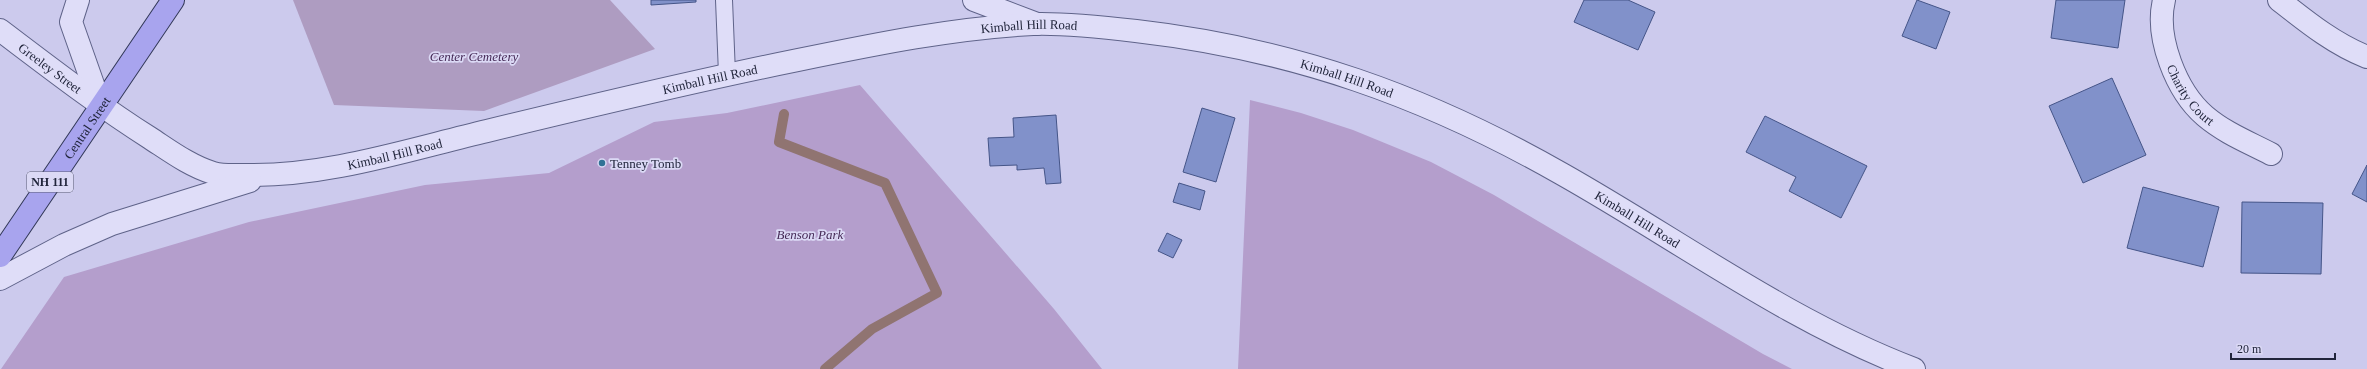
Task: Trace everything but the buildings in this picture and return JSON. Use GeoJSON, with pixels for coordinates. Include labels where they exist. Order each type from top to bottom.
{"type":"FeatureCollection","features":[{"type":"Feature","properties":{"kind":"main road","name":"Central Street"},"geometry":{"type":"LineString","coordinates":[[0,256],[173,0]]}},
{"type":"Feature","properties":{"kind":"street"},"geometry":{"type":"LineString","coordinates":[[78,0],[71,22],[101,107]]}},
{"type":"Feature","properties":{"kind":"street"},"geometry":{"type":"LineString","coordinates":[[974,0],[1037,24]]}},
{"type":"Feature","properties":{"kind":"street","name":"Charity Court"},"geometry":{"type":"LineString","coordinates":[[2164,0],[2161,14],[2163,42],[2186,93],[2204,115],[2227,132],[2271,154]]}},
{"type":"Feature","properties":{"kind":"street"},"geometry":{"type":"LineString","coordinates":[[2279,0],[2316,29],[2352,51],[2367,57]]}},
{"type":"Feature","properties":{"kind":"street","name":"Kimball Hill Road"},"geometry":{"type":"LineString","coordinates":[[101,107],[190,164],[218,175],[267,176],[339,166],[727,74],[935,34],[1037,24],[1114,29],[1185,37],[1264,52],[1341,73],[1417,102],[1491,136],[1563,175],[1702,260],[1808,321],[1882,357],[1914,369]]}},
{"type":"Feature","properties":{"kind":"street","name":"Greeley Street"},"geometry":{"type":"LineString","coordinates":[[0,30],[101,107]]}},
{"type":"Feature","properties":{"kind":"street"},"geometry":{"type":"LineString","coordinates":[[0,279],[64,245],[112,224],[267,176]]}},
{"type":"Feature","properties":{"kind":"lane"},"geometry":{"type":"LineString","coordinates":[[724,0],[727,74]]}},
{"type":"Feature","properties":{"kind":"green space","name":"Center Cemetery"},"geometry":{"type":"Polygon","coordinates":[[[293,0],[610,0],[655,49],[484,111],[334,105],[293,0]]]}},
{"type":"Feature","properties":{"kind":"green space","name":"Benson Park"},"geometry":{"type":"Polygon","coordinates":[[[860,85],[1054,309],[1102,369],[1,369],[64,277],[249,222],[425,185],[549,173],[654,122],[727,113],[860,85]]]}},
{"type":"Feature","properties":{"kind":"green space"},"geometry":{"type":"Polygon","coordinates":[[[1250,100],[1301,113],[1353,130],[1431,162],[1494,195],[1763,354],[1792,369],[1238,369],[1250,100]]]}},
{"type":"Feature","properties":{"kind":"waterway"},"geometry":{"type":"LineString","coordinates":[[784,114],[779,142],[885,183],[937,293],[872,329],[825,369]]}},
{"type":"Feature","properties":{"kind":"place","name":"Tenney Tomb"},"geometry":{"type":"Point","coordinates":[602,163]}}]}
